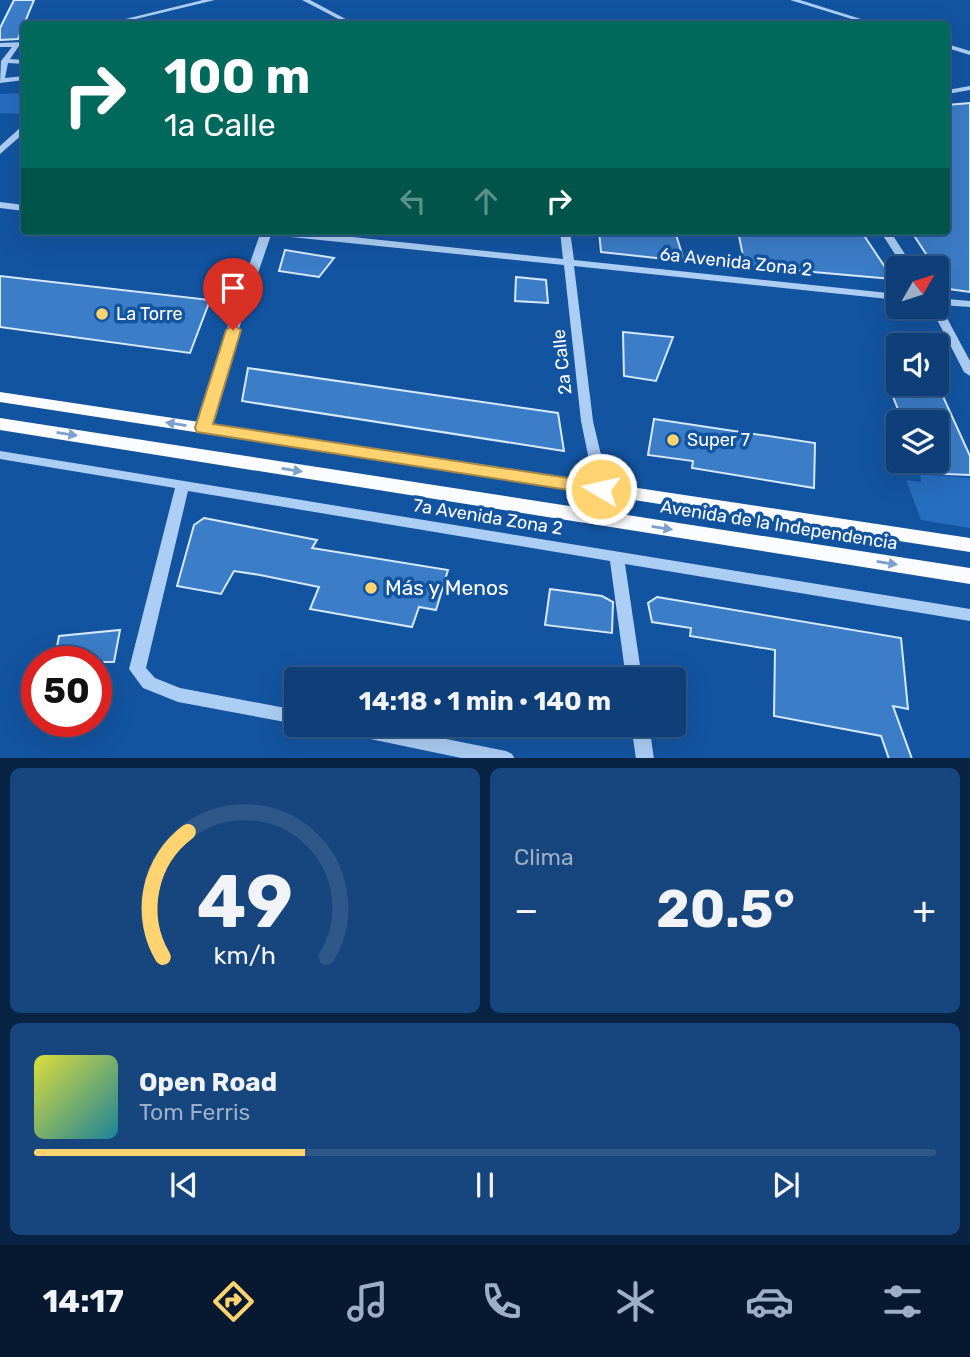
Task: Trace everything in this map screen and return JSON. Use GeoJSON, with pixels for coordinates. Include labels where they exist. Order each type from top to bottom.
{"type":"FeatureCollection","features":[{"type":"Feature","properties":{"kind":"main road","name":"Avenida de la Independencia"},"geometry":{"type":"LineString","coordinates":[[0,397],[970,545]]}},
{"type":"Feature","properties":{"kind":"main road","name":"Avenida de la Independencia"},"geometry":{"type":"LineString","coordinates":[[0,424],[970,576]]}},
{"type":"Feature","properties":{"kind":"street"},"geometry":{"type":"LineString","coordinates":[[121,21],[212,0]]}},
{"type":"Feature","properties":{"kind":"street"},"geometry":{"type":"LineString","coordinates":[[305,0],[346,21]]}},
{"type":"Feature","properties":{"kind":"street"},"geometry":{"type":"LineString","coordinates":[[793,0],[864,21]]}},
{"type":"Feature","properties":{"kind":"street"},"geometry":{"type":"LineString","coordinates":[[0,45],[20,45]]}},
{"type":"Feature","properties":{"kind":"street"},"geometry":{"type":"LineString","coordinates":[[20,45],[5,61],[0,81],[21,78]]}},
{"type":"Feature","properties":{"kind":"street"},"geometry":{"type":"LineString","coordinates":[[950,47],[970,53]]}},
{"type":"Feature","properties":{"kind":"street"},"geometry":{"type":"LineString","coordinates":[[5,61],[21,62]]}},
{"type":"Feature","properties":{"kind":"street"},"geometry":{"type":"LineString","coordinates":[[950,91],[970,88]]}},
{"type":"Feature","properties":{"kind":"street"},"geometry":{"type":"LineString","coordinates":[[0,151],[21,132]]}},
{"type":"Feature","properties":{"kind":"street"},"geometry":{"type":"LineString","coordinates":[[0,205],[21,208]]}},
{"type":"Feature","properties":{"kind":"street"},"geometry":{"type":"LineString","coordinates":[[203,428],[226,349],[266,235]]}},
{"type":"Feature","properties":{"kind":"street","name":"6a Avenida Zona 2"},"geometry":{"type":"LineString","coordinates":[[306,235],[886,296]]}},
{"type":"Feature","properties":{"kind":"street","name":"2a Calle"},"geometry":{"type":"LineString","coordinates":[[566,235],[585,410],[601,489]]}},
{"type":"Feature","properties":{"kind":"street"},"geometry":{"type":"LineString","coordinates":[[888,235],[901,256]]}},
{"type":"Feature","properties":{"kind":"street"},"geometry":{"type":"LineString","coordinates":[[949,302],[970,304]]}},
{"type":"Feature","properties":{"kind":"street"},"geometry":{"type":"LineString","coordinates":[[942,319],[970,372]]}},
{"type":"Feature","properties":{"kind":"street","name":"7a Avenida Zona 2"},"geometry":{"type":"LineString","coordinates":[[0,455],[970,615]]}},
{"type":"Feature","properties":{"kind":"street"},"geometry":{"type":"LineString","coordinates":[[182,487],[137,669],[149,683],[178,695],[284,716]]}},
{"type":"Feature","properties":{"kind":"street"},"geometry":{"type":"LineString","coordinates":[[617,557],[632,667]]}},
{"type":"Feature","properties":{"kind":"street"},"geometry":{"type":"LineString","coordinates":[[399,737],[506,758]]}},
{"type":"Feature","properties":{"kind":"street"},"geometry":{"type":"LineString","coordinates":[[642,737],[645,758]]}},
{"type":"Feature","properties":{"kind":"shaded area"},"geometry":{"type":"Polygon","coordinates":[[[21,93],[21,114],[0,113],[0,94],[21,93]]]}},
{"type":"Feature","properties":{"kind":"shaded area"},"geometry":{"type":"Polygon","coordinates":[[[920,474],[970,478],[970,528],[921,520],[906,480],[921,482],[920,474]]]}},
{"type":"Feature","properties":{"kind":"building"},"geometry":{"type":"Polygon","coordinates":[[[14,0],[34,0],[25,21],[21,21],[18,39],[0,40],[0,28],[14,0]]]}},
{"type":"Feature","properties":{"kind":"building"},"geometry":{"type":"Polygon","coordinates":[[[970,103],[970,292],[949,289],[949,256],[927,256],[914,235],[950,235],[950,105],[970,103]]]}},
{"type":"Feature","properties":{"kind":"building"},"geometry":{"type":"Polygon","coordinates":[[[599,235],[676,235],[684,261],[601,252],[599,235]]]}},
{"type":"Feature","properties":{"kind":"building"},"geometry":{"type":"Polygon","coordinates":[[[739,235],[864,235],[886,268],[886,278],[745,266],[739,235]]]}},
{"type":"Feature","properties":{"kind":"building"},"geometry":{"type":"Polygon","coordinates":[[[285,250],[334,258],[319,277],[279,271],[285,250]]]}},
{"type":"Feature","properties":{"kind":"building","name":"La Torre"},"geometry":{"type":"Polygon","coordinates":[[[0,276],[210,300],[190,353],[0,327],[0,276]]]}},
{"type":"Feature","properties":{"kind":"building"},"geometry":{"type":"Polygon","coordinates":[[[516,277],[546,280],[548,303],[515,301],[516,277]]]}},
{"type":"Feature","properties":{"kind":"building"},"geometry":{"type":"Polygon","coordinates":[[[623,332],[673,337],[656,381],[624,376],[623,332]]]}},
{"type":"Feature","properties":{"kind":"building"},"geometry":{"type":"Polygon","coordinates":[[[248,368],[558,413],[564,451],[242,401],[248,368]]]}},
{"type":"Feature","properties":{"kind":"building"},"geometry":{"type":"Polygon","coordinates":[[[893,396],[943,396],[970,456],[970,475],[923,473],[949,473],[949,410],[898,410],[893,396]]]}},
{"type":"Feature","properties":{"kind":"building"},"geometry":{"type":"Polygon","coordinates":[[[654,419],[815,443],[814,488],[692,468],[693,461],[648,455],[654,419]]]}},
{"type":"Feature","properties":{"kind":"building"},"geometry":{"type":"Polygon","coordinates":[[[204,518],[317,540],[312,548],[448,570],[436,610],[419,607],[412,627],[310,609],[319,587],[234,571],[221,594],[177,586],[194,525],[204,518]]]}},
{"type":"Feature","properties":{"kind":"building"},"geometry":{"type":"Polygon","coordinates":[[[550,589],[602,596],[613,602],[612,633],[545,625],[550,589]]]}},
{"type":"Feature","properties":{"kind":"building"},"geometry":{"type":"Polygon","coordinates":[[[657,597],[901,638],[908,709],[893,706],[912,758],[889,758],[881,736],[774,716],[775,650],[690,636],[691,628],[652,622],[648,603],[657,597]]]}},
{"type":"Feature","properties":{"kind":"building"},"geometry":{"type":"Polygon","coordinates":[[[120,630],[114,662],[112,646],[57,646],[59,636],[120,630]]]}},
{"type":"Feature","properties":{"kind":"place","name":"La Torre"},"geometry":{"type":"Point","coordinates":[102,314]}},
{"type":"Feature","properties":{"kind":"place","name":"Super 7"},"geometry":{"type":"Point","coordinates":[673,440]}},
{"type":"Feature","properties":{"kind":"place","name":"Más y Menos"},"geometry":{"type":"Point","coordinates":[371,588]}},
{"type":"Feature","properties":{"kind":"route"},"geometry":{"type":"LineString","coordinates":[[233,330],[203,428],[601,489]]}}]}
